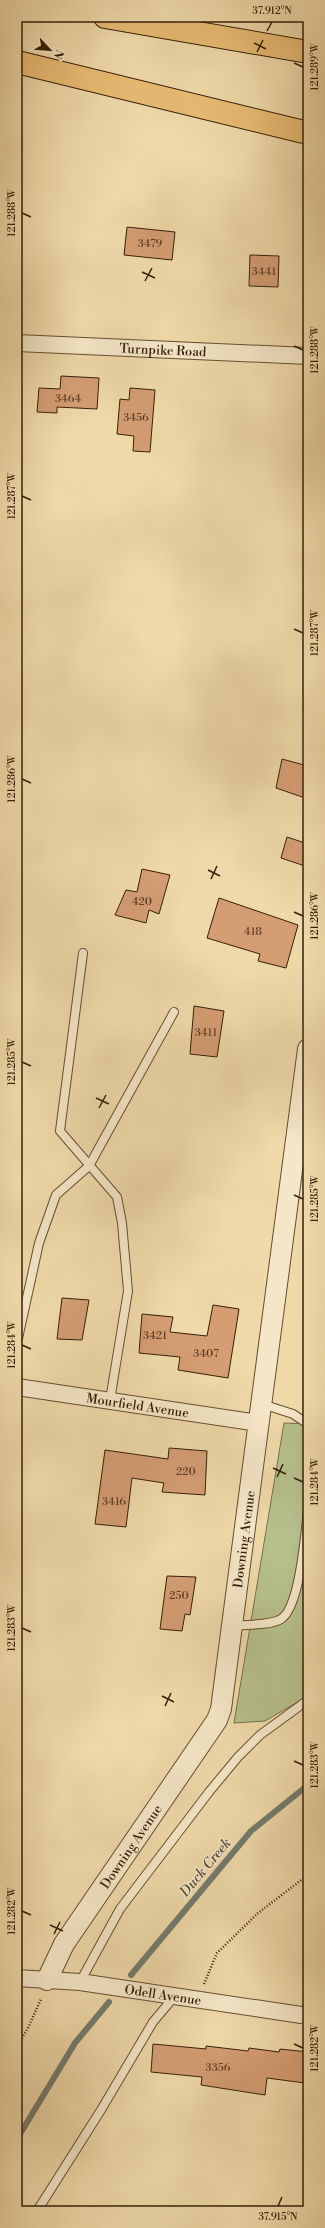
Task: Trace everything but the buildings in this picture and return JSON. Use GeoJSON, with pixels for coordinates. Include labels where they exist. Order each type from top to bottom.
{"type":"FeatureCollection","features":[{"type":"Feature","properties":{"kind":"highway"},"geometry":{"type":"LineString","coordinates":[[105,17],[308,52]]}},
{"type":"Feature","properties":{"kind":"highway"},"geometry":{"type":"LineString","coordinates":[[17,62],[308,133]]}},
{"type":"Feature","properties":{"kind":"street","name":"Turnpike Road"},"geometry":{"type":"LineString","coordinates":[[17,343],[308,356]]}},
{"type":"Feature","properties":{"kind":"street","name":"Downing Avenue"},"geometry":{"type":"LineString","coordinates":[[47,1980],[64,1944],[217,1720],[221,1709],[308,1049]]}},
{"type":"Feature","properties":{"kind":"street","name":"Mourfield Avenue"},"geometry":{"type":"LineString","coordinates":[[17,1387],[110,1400],[260,1414]]}},
{"type":"Feature","properties":{"kind":"street","name":"Odell Avenue"},"geometry":{"type":"LineString","coordinates":[[17,1978],[80,1982],[308,2016]]}},
{"type":"Feature","properties":{"kind":"lane"},"geometry":{"type":"LineString","coordinates":[[83,953],[60,1131],[117,1197],[128,1291],[110,1400]]}},
{"type":"Feature","properties":{"kind":"lane"},"geometry":{"type":"LineString","coordinates":[[17,1343],[38,1243],[56,1195],[89,1166],[174,1012]]}},
{"type":"Feature","properties":{"kind":"lane"},"geometry":{"type":"LineString","coordinates":[[260,1414],[293,1414],[308,1424]]}},
{"type":"Feature","properties":{"kind":"lane"},"geometry":{"type":"LineString","coordinates":[[233,1626],[274,1622],[287,1614],[296,1592],[308,1511]]}},
{"type":"Feature","properties":{"kind":"lane"},"geometry":{"type":"LineString","coordinates":[[80,1982],[120,1908],[238,1756],[260,1735],[308,1700]]}},
{"type":"Feature","properties":{"kind":"lane"},"geometry":{"type":"LineString","coordinates":[[37,2211],[101,2110],[153,2022],[174,1997]]}},
{"type":"Feature","properties":{"kind":"path"},"geometry":{"type":"LineString","coordinates":[[197,2000],[217,1952],[258,1914],[308,1875]]}},
{"type":"Feature","properties":{"kind":"path"},"geometry":{"type":"LineString","coordinates":[[17,2046],[40,2004],[47,1980]]}},
{"type":"Feature","properties":{"kind":"green space"},"geometry":{"type":"Polygon","coordinates":[[[284,1423],[308,1424],[308,1696],[265,1721],[234,1723],[284,1423]]]}},
{"type":"Feature","properties":{"kind":"waterway","name":"Duck Creek"},"geometry":{"type":"LineString","coordinates":[[131,1975],[251,1831],[308,1785]]}},
{"type":"Feature","properties":{"kind":"waterway","name":"Duck Creek"},"geometry":{"type":"LineString","coordinates":[[17,2139],[75,2043],[109,2002]]}}]}
